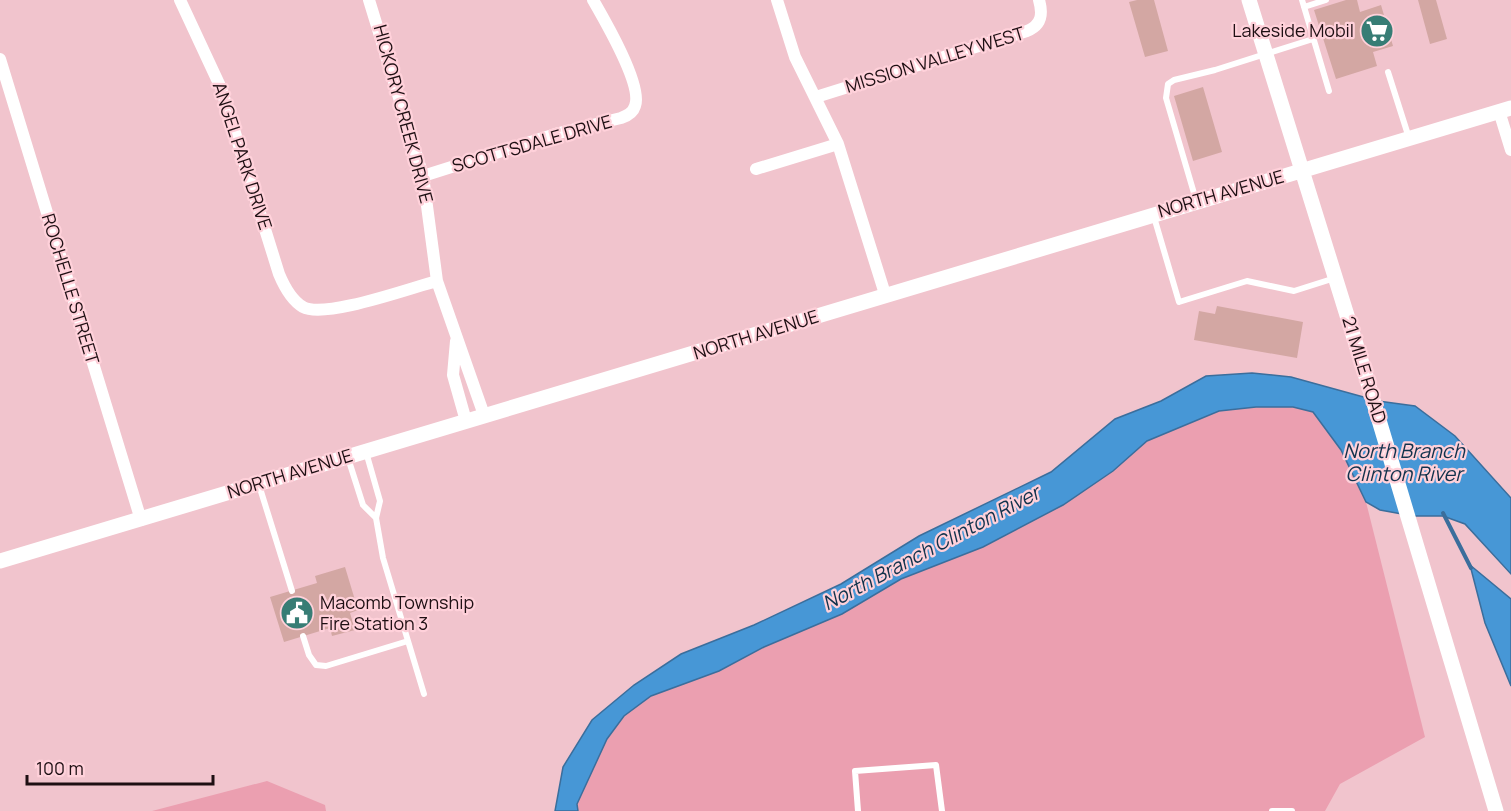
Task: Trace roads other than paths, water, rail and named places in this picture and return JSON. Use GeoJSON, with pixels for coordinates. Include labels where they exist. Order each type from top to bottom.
{"type":"FeatureCollection","features":[{"type":"Feature","properties":{"kind":"street","name":"ANGEL PARK DRIVE"},"geometry":{"type":"LineString","coordinates":[[180,0],[221,88],[282,281],[296,302],[307,309],[319,311],[336,309],[437,281]]}},
{"type":"Feature","properties":{"kind":"street","name":"HICKORY CREEK DRIVE"},"geometry":{"type":"LineString","coordinates":[[369,0],[423,176],[437,281],[484,415]]}},
{"type":"Feature","properties":{"kind":"street","name":"SCOTTSDALE DRIVE"},"geometry":{"type":"LineString","coordinates":[[423,176],[559,133],[621,118],[631,113],[635,106],[636,91],[618,46],[593,0]]}},
{"type":"Feature","properties":{"kind":"street"},"geometry":{"type":"LineString","coordinates":[[777,0],[795,57],[838,144],[885,294]]}},
{"type":"Feature","properties":{"kind":"street","name":"21 MILE ROAD"},"geometry":{"type":"LineString","coordinates":[[1249,0],[1336,278],[1496,811]]}},
{"type":"Feature","properties":{"kind":"street","name":"MISSION VALLEY WEST"},"geometry":{"type":"LineString","coordinates":[[816,97],[1027,31],[1038,24],[1041,5]]}},
{"type":"Feature","properties":{"kind":"street","name":"ROCHELLE STREET"},"geometry":{"type":"LineString","coordinates":[[0,59],[141,520]]}},
{"type":"Feature","properties":{"kind":"street"},"geometry":{"type":"LineString","coordinates":[[1505,109],[1511,150]]}},
{"type":"Feature","properties":{"kind":"street","name":"NORTH AVENUE"},"geometry":{"type":"LineString","coordinates":[[0,561],[1505,109]]}},
{"type":"Feature","properties":{"kind":"street"},"geometry":{"type":"LineString","coordinates":[[756,169],[838,144]]}},
{"type":"Feature","properties":{"kind":"street","name":"HICKORY CREEK DRIVE"},"geometry":{"type":"LineString","coordinates":[[457,333],[453,375],[466,421]]}},
{"type":"Feature","properties":{"kind":"lane"},"geometry":{"type":"LineString","coordinates":[[1326,0],[1303,3],[1329,92]]}},
{"type":"Feature","properties":{"kind":"lane"},"geometry":{"type":"LineString","coordinates":[[1196,201],[1166,98],[1168,84],[1174,80],[1313,39]]}},
{"type":"Feature","properties":{"kind":"lane"},"geometry":{"type":"LineString","coordinates":[[1388,72],[1409,138]]}},
{"type":"Feature","properties":{"kind":"lane"},"geometry":{"type":"LineString","coordinates":[[1153,213],[1179,302],[1247,281],[1294,291],[1336,278]]}},
{"type":"Feature","properties":{"kind":"lane"},"geometry":{"type":"LineString","coordinates":[[366,452],[380,501],[376,518],[383,558],[424,694]]}},
{"type":"Feature","properties":{"kind":"lane"},"geometry":{"type":"LineString","coordinates":[[348,457],[363,505],[376,518]]}},
{"type":"Feature","properties":{"kind":"lane"},"geometry":{"type":"LineString","coordinates":[[259,484],[292,591]]}},
{"type":"Feature","properties":{"kind":"lane"},"geometry":{"type":"LineString","coordinates":[[303,636],[309,656],[316,664],[326,666],[408,641]]}},
{"type":"Feature","properties":{"kind":"lane"},"geometry":{"type":"LineString","coordinates":[[858,811],[855,771],[936,765],[942,811]]}},
{"type":"Feature","properties":{"kind":"lane"},"geometry":{"type":"LineString","coordinates":[[1272,811],[1292,811]]}},
{"type":"Feature","properties":{"kind":"water","name":"North Branch Clinton River"},"geometry":{"type":"Polygon","coordinates":[[[1252,373],[1291,377],[1378,401],[1415,406],[1455,436],[1511,498],[1511,574],[1465,524],[1443,516],[1413,516],[1380,510],[1366,502],[1341,450],[1313,412],[1293,407],[1256,407],[1219,411],[1147,441],[1113,471],[1063,505],[983,547],[901,579],[842,614],[764,647],[719,671],[651,696],[624,716],[607,739],[577,804],[578,811],[555,811],[563,767],[592,720],[634,685],[681,654],[754,625],[841,584],[919,536],[1051,472],[1115,419],[1161,401],[1206,376],[1252,373]]]}},
{"type":"Feature","properties":{"kind":"water"},"geometry":{"type":"Polygon","coordinates":[[[1470,565],[1511,599],[1511,686],[1485,623],[1470,565]]]}},
{"type":"Feature","properties":{"kind":"waterway"},"geometry":{"type":"LineString","coordinates":[[1443,513],[1471,568]]}},
{"type":"Feature","properties":{"kind":"place","name":"Lakeside Mobil"},"geometry":{"type":"Point","coordinates":[1377,31]}},
{"type":"Feature","properties":{"kind":"place","name":"Macomb Township Fire Station 3"},"geometry":{"type":"Point","coordinates":[297,613]}}]}
